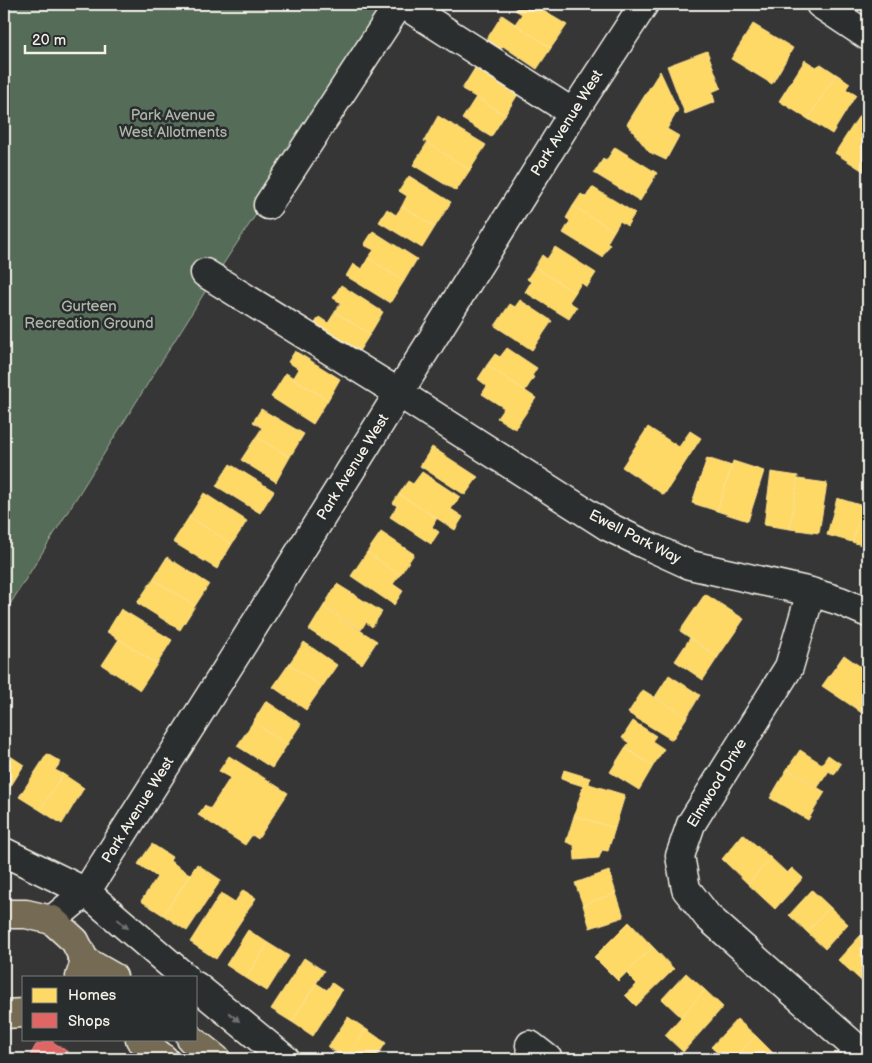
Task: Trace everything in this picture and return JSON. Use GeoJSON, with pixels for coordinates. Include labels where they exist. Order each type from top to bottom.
{"type":"FeatureCollection","features":[{"type":"Feature","properties":{"kind":"highway"},"geometry":{"type":"LineString","coordinates":[[4,914],[26,914],[52,920],[75,941],[82,969],[108,976]]}},
{"type":"Feature","properties":{"kind":"highway"},"geometry":{"type":"LineString","coordinates":[[141,1040],[164,1059]]}},
{"type":"Feature","properties":{"kind":"highway"},"geometry":{"type":"LineString","coordinates":[[192,1040],[216,1059]]}},
{"type":"Feature","properties":{"kind":"street"},"geometry":{"type":"LineString","coordinates":[[268,205],[399,4]]}},
{"type":"Feature","properties":{"kind":"street"},"geometry":{"type":"LineString","coordinates":[[403,4],[573,113]]}},
{"type":"Feature","properties":{"kind":"street","name":"Park Avenue West"},"geometry":{"type":"LineString","coordinates":[[52,920],[86,892],[573,113],[644,4]]}},
{"type":"Feature","properties":{"kind":"street"},"geometry":{"type":"LineString","coordinates":[[820,4],[868,36]]}},
{"type":"Feature","properties":{"kind":"street","name":"Ewell Park Way"},"geometry":{"type":"LineString","coordinates":[[204,274],[399,393],[607,526],[690,565],[811,592],[840,601],[868,613]]}},
{"type":"Feature","properties":{"kind":"street","name":"Elmwood Drive"},"geometry":{"type":"LineString","coordinates":[[811,592],[788,667],[691,824],[680,856],[686,889],[708,917],[868,1058]]}},
{"type":"Feature","properties":{"kind":"street"},"geometry":{"type":"LineString","coordinates":[[4,852],[86,892],[184,976]]}},
{"type":"Feature","properties":{"kind":"street"},"geometry":{"type":"LineString","coordinates":[[198,988],[285,1059]]}},
{"type":"Feature","properties":{"kind":"green space","name":"Park Avenue West Allotments"},"geometry":{"type":"Polygon","coordinates":[[[4,4],[395,4],[208,287],[4,614],[4,4]]]}},
{"type":"Feature","properties":{"kind":"building: Homes"},"geometry":{"type":"Polygon","coordinates":[[[519,4],[532,4],[567,25],[551,48],[515,24],[522,14],[515,10],[519,4]]]}},
{"type":"Feature","properties":{"kind":"building: Homes"},"geometry":{"type":"Polygon","coordinates":[[[502,15],[551,48],[537,69],[503,46],[499,51],[485,42],[502,15]]]}},
{"type":"Feature","properties":{"kind":"building: Homes"},"geometry":{"type":"Polygon","coordinates":[[[753,24],[793,48],[772,84],[731,59],[753,24]]]}},
{"type":"Feature","properties":{"kind":"building: Homes"},"geometry":{"type":"Polygon","coordinates":[[[707,51],[721,88],[712,92],[715,102],[685,114],[667,66],[707,51]]]}},
{"type":"Feature","properties":{"kind":"building: Homes"},"geometry":{"type":"Polygon","coordinates":[[[480,60],[520,91],[505,115],[462,89],[480,60]]]}},
{"type":"Feature","properties":{"kind":"building: Homes"},"geometry":{"type":"Polygon","coordinates":[[[805,60],[816,67],[821,64],[836,74],[808,119],[779,101],[805,60]]]}},
{"type":"Feature","properties":{"kind":"building: Homes"},"geometry":{"type":"Polygon","coordinates":[[[660,71],[678,110],[667,129],[679,136],[666,160],[649,152],[627,124],[660,71]]]}},
{"type":"Feature","properties":{"kind":"building: Homes"},"geometry":{"type":"Polygon","coordinates":[[[836,74],[850,83],[846,89],[856,95],[832,134],[808,119],[836,74]]]}},
{"type":"Feature","properties":{"kind":"building: Homes"},"geometry":{"type":"Polygon","coordinates":[[[476,97],[505,115],[491,137],[462,119],[476,97]]]}},
{"type":"Feature","properties":{"kind":"building: Homes"},"geometry":{"type":"Polygon","coordinates":[[[868,102],[868,174],[835,153],[868,102]]]}},
{"type":"Feature","properties":{"kind":"building: Homes"},"geometry":{"type":"Polygon","coordinates":[[[438,116],[486,145],[470,170],[424,141],[438,116]]]}},
{"type":"Feature","properties":{"kind":"building: Homes"},"geometry":{"type":"Polygon","coordinates":[[[427,143],[470,170],[456,191],[413,165],[427,143]]]}},
{"type":"Feature","properties":{"kind":"building: Homes"},"geometry":{"type":"Polygon","coordinates":[[[615,147],[657,173],[640,201],[594,173],[603,159],[606,161],[615,147]]]}},
{"type":"Feature","properties":{"kind":"building: Homes"},"geometry":{"type":"Polygon","coordinates":[[[409,176],[451,202],[435,227],[402,206],[407,196],[399,191],[409,176]]]}},
{"type":"Feature","properties":{"kind":"building: Homes"},"geometry":{"type":"Polygon","coordinates":[[[592,187],[635,213],[627,226],[620,221],[614,231],[573,206],[581,194],[586,197],[592,187]]]}},
{"type":"Feature","properties":{"kind":"building: Homes"},"geometry":{"type":"Polygon","coordinates":[[[402,206],[435,227],[422,248],[379,222],[387,209],[396,215],[402,206]]]}},
{"type":"Feature","properties":{"kind":"building: Homes"},"geometry":{"type":"Polygon","coordinates":[[[573,206],[614,231],[607,243],[610,245],[602,257],[563,233],[570,221],[566,218],[573,206]]]}},
{"type":"Feature","properties":{"kind":"building: Homes"},"geometry":{"type":"Polygon","coordinates":[[[373,231],[417,259],[404,281],[368,258],[374,250],[364,245],[373,231]]]}},
{"type":"Feature","properties":{"kind":"building: Homes"},"geometry":{"type":"Polygon","coordinates":[[[555,247],[596,273],[587,287],[581,283],[575,293],[535,267],[542,255],[547,259],[555,247]]]}},
{"type":"Feature","properties":{"kind":"building: Homes"},"geometry":{"type":"Polygon","coordinates":[[[368,258],[404,281],[390,303],[346,276],[353,264],[362,269],[368,258]]]}},
{"type":"Feature","properties":{"kind":"building: Homes"},"geometry":{"type":"Polygon","coordinates":[[[535,267],[575,293],[569,302],[577,307],[569,319],[525,292],[531,282],[527,279],[535,267]]]}},
{"type":"Feature","properties":{"kind":"building: Homes"},"geometry":{"type":"Polygon","coordinates":[[[341,285],[383,312],[370,334],[335,312],[341,303],[333,298],[341,285]]]}},
{"type":"Feature","properties":{"kind":"building: Homes"},"geometry":{"type":"Polygon","coordinates":[[[520,300],[552,321],[532,350],[495,326],[510,304],[515,307],[520,300]]]}},
{"type":"Feature","properties":{"kind":"building: Homes"},"geometry":{"type":"Polygon","coordinates":[[[335,312],[370,334],[356,356],[312,328],[319,317],[328,323],[335,312]]]}},
{"type":"Feature","properties":{"kind":"building: Homes"},"geometry":{"type":"Polygon","coordinates":[[[507,348],[537,368],[532,376],[534,377],[525,391],[487,365],[495,354],[500,357],[507,348]]]}},
{"type":"Feature","properties":{"kind":"building: Homes"},"geometry":{"type":"Polygon","coordinates":[[[295,351],[340,379],[328,400],[293,379],[299,369],[288,362],[295,351]]]}},
{"type":"Feature","properties":{"kind":"building: Homes"},"geometry":{"type":"Polygon","coordinates":[[[487,365],[536,398],[515,429],[497,418],[504,408],[482,394],[487,386],[478,379],[487,365]]]}},
{"type":"Feature","properties":{"kind":"building: Homes"},"geometry":{"type":"Polygon","coordinates":[[[286,373],[328,400],[313,424],[271,397],[286,373]]]}},
{"type":"Feature","properties":{"kind":"building: Homes"},"geometry":{"type":"Polygon","coordinates":[[[261,409],[304,434],[290,457],[256,437],[262,428],[253,422],[261,409]]]}},
{"type":"Feature","properties":{"kind":"building: Homes"},"geometry":{"type":"Polygon","coordinates":[[[648,427],[679,447],[690,431],[701,438],[664,495],[622,467],[648,427]]]}},
{"type":"Feature","properties":{"kind":"building: Homes"},"geometry":{"type":"Polygon","coordinates":[[[256,437],[290,457],[276,482],[241,460],[256,437]]]}},
{"type":"Feature","properties":{"kind":"building: Homes"},"geometry":{"type":"Polygon","coordinates":[[[432,447],[478,477],[465,495],[420,466],[432,447]]]}},
{"type":"Feature","properties":{"kind":"building: Homes"},"geometry":{"type":"Polygon","coordinates":[[[707,458],[732,466],[717,511],[692,503],[707,458]]]}},
{"type":"Feature","properties":{"kind":"building: Homes"},"geometry":{"type":"Polygon","coordinates":[[[733,461],[764,471],[748,521],[717,511],[733,461]]]}},
{"type":"Feature","properties":{"kind":"building: Homes"},"geometry":{"type":"Polygon","coordinates":[[[230,464],[274,491],[260,513],[216,486],[230,464]]]}},
{"type":"Feature","properties":{"kind":"building: Homes"},"geometry":{"type":"Polygon","coordinates":[[[422,472],[460,497],[451,509],[463,517],[455,530],[399,494],[408,481],[413,484],[422,472]]]}},
{"type":"Feature","properties":{"kind":"building: Homes"},"geometry":{"type":"Polygon","coordinates":[[[771,472],[798,476],[790,529],[764,525],[771,472]]]}},
{"type":"Feature","properties":{"kind":"building: Homes"},"geometry":{"type":"Polygon","coordinates":[[[798,479],[827,483],[819,533],[790,529],[798,479]]]}},
{"type":"Feature","properties":{"kind":"building: Homes"},"geometry":{"type":"Polygon","coordinates":[[[204,493],[247,521],[232,544],[189,517],[204,493]]]}},
{"type":"Feature","properties":{"kind":"building: Homes"},"geometry":{"type":"Polygon","coordinates":[[[399,494],[437,518],[432,527],[439,532],[431,544],[390,517],[397,506],[393,503],[399,494]]]}},
{"type":"Feature","properties":{"kind":"building: Homes"},"geometry":{"type":"Polygon","coordinates":[[[866,496],[868,496],[868,547],[852,542],[866,496]]]}},
{"type":"Feature","properties":{"kind":"building: Homes"},"geometry":{"type":"Polygon","coordinates":[[[837,498],[863,506],[852,542],[827,535],[837,498]]]}},
{"type":"Feature","properties":{"kind":"building: Homes"},"geometry":{"type":"Polygon","coordinates":[[[189,517],[232,544],[217,569],[173,542],[189,517]]]}},
{"type":"Feature","properties":{"kind":"building: Homes"},"geometry":{"type":"Polygon","coordinates":[[[381,532],[414,554],[400,575],[367,552],[381,532]]]}},
{"type":"Feature","properties":{"kind":"building: Homes"},"geometry":{"type":"Polygon","coordinates":[[[367,552],[400,575],[393,584],[403,591],[394,605],[351,576],[367,552]]]}},
{"type":"Feature","properties":{"kind":"building: Homes"},"geometry":{"type":"Polygon","coordinates":[[[167,557],[209,584],[195,606],[153,579],[167,557]]]}},
{"type":"Feature","properties":{"kind":"building: Homes"},"geometry":{"type":"Polygon","coordinates":[[[153,579],[195,606],[180,630],[137,603],[153,579]]]}},
{"type":"Feature","properties":{"kind":"building: Homes"},"geometry":{"type":"Polygon","coordinates":[[[337,584],[382,612],[372,627],[366,622],[361,630],[323,607],[337,584]]]}},
{"type":"Feature","properties":{"kind":"building: Homes"},"geometry":{"type":"Polygon","coordinates":[[[705,594],[744,619],[718,657],[680,631],[705,594]]]}},
{"type":"Feature","properties":{"kind":"building: Homes"},"geometry":{"type":"Polygon","coordinates":[[[323,607],[377,641],[362,664],[309,630],[323,607]]]}},
{"type":"Feature","properties":{"kind":"building: Homes"},"geometry":{"type":"Polygon","coordinates":[[[121,609],[172,640],[157,664],[107,632],[121,609]]]}},
{"type":"Feature","properties":{"kind":"building: Homes"},"geometry":{"type":"Polygon","coordinates":[[[690,638],[718,657],[703,680],[675,661],[690,638]]]}},
{"type":"Feature","properties":{"kind":"building: Homes"},"geometry":{"type":"Polygon","coordinates":[[[119,639],[157,664],[140,690],[102,665],[119,639]]]}},
{"type":"Feature","properties":{"kind":"building: Homes"},"geometry":{"type":"Polygon","coordinates":[[[304,642],[337,665],[322,687],[289,664],[304,642]]]}},
{"type":"Feature","properties":{"kind":"building: Homes"},"geometry":{"type":"Polygon","coordinates":[[[844,655],[868,672],[868,689],[855,708],[822,686],[844,655]]]}},
{"type":"Feature","properties":{"kind":"building: Homes"},"geometry":{"type":"Polygon","coordinates":[[[289,664],[322,687],[306,710],[273,687],[289,664]]]}},
{"type":"Feature","properties":{"kind":"building: Homes"},"geometry":{"type":"Polygon","coordinates":[[[669,675],[700,695],[687,717],[655,697],[669,675]]]}},
{"type":"Feature","properties":{"kind":"building: Homes"},"geometry":{"type":"Polygon","coordinates":[[[868,689],[868,718],[855,708],[868,689]]]}},
{"type":"Feature","properties":{"kind":"building: Homes"},"geometry":{"type":"Polygon","coordinates":[[[643,690],[687,717],[672,740],[628,713],[643,690]]]}},
{"type":"Feature","properties":{"kind":"building: Homes"},"geometry":{"type":"Polygon","coordinates":[[[266,701],[301,724],[287,745],[253,722],[266,701]]]}},
{"type":"Feature","properties":{"kind":"building: Homes"},"geometry":{"type":"Polygon","coordinates":[[[633,721],[656,736],[652,741],[664,749],[653,766],[625,748],[629,743],[622,738],[633,721]]]}},
{"type":"Feature","properties":{"kind":"building: Homes"},"geometry":{"type":"Polygon","coordinates":[[[253,722],[287,745],[272,768],[237,746],[253,722]]]}},
{"type":"Feature","properties":{"kind":"building: Homes"},"geometry":{"type":"Polygon","coordinates":[[[625,748],[653,766],[639,790],[610,772],[625,748]]]}},
{"type":"Feature","properties":{"kind":"building: Homes"},"geometry":{"type":"Polygon","coordinates":[[[800,750],[822,764],[828,755],[841,764],[834,775],[829,771],[818,787],[787,769],[800,750]]]}},
{"type":"Feature","properties":{"kind":"building: Homes"},"geometry":{"type":"Polygon","coordinates":[[[4,752],[24,765],[4,797],[4,752]]]}},
{"type":"Feature","properties":{"kind":"building: Homes"},"geometry":{"type":"Polygon","coordinates":[[[47,754],[61,762],[55,770],[63,774],[40,810],[19,797],[47,754]]]}},
{"type":"Feature","properties":{"kind":"building: Homes"},"geometry":{"type":"Polygon","coordinates":[[[229,756],[288,793],[258,839],[252,835],[245,845],[198,815],[205,805],[210,809],[230,778],[219,771],[229,756]]]}},
{"type":"Feature","properties":{"kind":"building: Homes"},"geometry":{"type":"Polygon","coordinates":[[[787,769],[825,792],[808,820],[770,798],[787,769]]]}},
{"type":"Feature","properties":{"kind":"building: Homes"},"geometry":{"type":"Polygon","coordinates":[[[564,770],[590,778],[589,784],[625,795],[615,828],[574,816],[583,786],[561,779],[564,770]]]}},
{"type":"Feature","properties":{"kind":"building: Homes"},"geometry":{"type":"Polygon","coordinates":[[[63,774],[84,788],[62,824],[40,810],[63,774]]]}},
{"type":"Feature","properties":{"kind":"building: Homes"},"geometry":{"type":"Polygon","coordinates":[[[574,816],[615,828],[608,851],[602,850],[599,858],[575,860],[574,845],[566,842],[574,816]]]}},
{"type":"Feature","properties":{"kind":"building: Homes"},"geometry":{"type":"Polygon","coordinates":[[[743,834],[771,858],[748,884],[722,859],[743,834]]]}},
{"type":"Feature","properties":{"kind":"building: Homes"},"geometry":{"type":"Polygon","coordinates":[[[152,844],[172,857],[170,861],[191,875],[163,915],[141,901],[157,877],[138,864],[152,844]]]}},
{"type":"Feature","properties":{"kind":"building: Homes"},"geometry":{"type":"Polygon","coordinates":[[[771,858],[787,873],[792,868],[803,878],[775,909],[748,884],[771,858]]]}},
{"type":"Feature","properties":{"kind":"building: Homes"},"geometry":{"type":"Polygon","coordinates":[[[197,864],[221,880],[187,931],[163,915],[197,864]]]}},
{"type":"Feature","properties":{"kind":"building: Homes"},"geometry":{"type":"Polygon","coordinates":[[[609,871],[616,893],[583,905],[575,883],[609,871]]]}},
{"type":"Feature","properties":{"kind":"building: Homes"},"geometry":{"type":"Polygon","coordinates":[[[243,890],[256,898],[216,959],[190,942],[221,893],[235,902],[243,890]]]}},
{"type":"Feature","properties":{"kind":"building: Homes"},"geometry":{"type":"Polygon","coordinates":[[[812,890],[830,907],[807,932],[789,915],[812,890]]]}},
{"type":"Feature","properties":{"kind":"building: Homes"},"geometry":{"type":"Polygon","coordinates":[[[616,893],[624,917],[590,928],[583,905],[616,893]]]}},
{"type":"Feature","properties":{"kind":"building: Homes"},"geometry":{"type":"Polygon","coordinates":[[[830,907],[848,924],[825,949],[807,932],[830,907]]]}},
{"type":"Feature","properties":{"kind":"building: Homes"},"geometry":{"type":"Polygon","coordinates":[[[629,922],[653,947],[618,981],[594,957],[629,922]]]}},
{"type":"Feature","properties":{"kind":"building: Homes"},"geometry":{"type":"Polygon","coordinates":[[[248,930],[268,943],[246,978],[226,965],[248,930]]]}},
{"type":"Feature","properties":{"kind":"building: Homes"},"geometry":{"type":"Polygon","coordinates":[[[861,935],[868,941],[868,962],[856,976],[838,960],[861,935]]]}},
{"type":"Feature","properties":{"kind":"building: Homes"},"geometry":{"type":"Polygon","coordinates":[[[268,943],[289,956],[267,991],[246,978],[268,943]]]}},
{"type":"Feature","properties":{"kind":"building: Homes"},"geometry":{"type":"Polygon","coordinates":[[[653,947],[674,969],[636,1006],[625,995],[637,984],[626,973],[653,947]]]}},
{"type":"Feature","properties":{"kind":"building: Homes"},"geometry":{"type":"Polygon","coordinates":[[[304,958],[324,971],[292,1022],[271,1009],[304,958]]]}},
{"type":"Feature","properties":{"kind":"building: Homes"},"geometry":{"type":"Polygon","coordinates":[[[868,962],[868,987],[856,976],[868,962]]]}},
{"type":"Feature","properties":{"kind":"building: Homes"},"geometry":{"type":"Polygon","coordinates":[[[686,973],[705,990],[681,1017],[662,999],[686,973]]]}},
{"type":"Feature","properties":{"kind":"building: Homes"},"geometry":{"type":"Polygon","coordinates":[[[316,983],[327,990],[332,983],[342,990],[313,1036],[292,1022],[316,983]]]}},
{"type":"Feature","properties":{"kind":"building: Homes"},"geometry":{"type":"Polygon","coordinates":[[[705,990],[723,1007],[683,1052],[665,1035],[705,990]]]}},
{"type":"Feature","properties":{"kind":"building: Homes"},"geometry":{"type":"Polygon","coordinates":[[[348,1017],[366,1029],[346,1059],[328,1047],[348,1017]]]}},
{"type":"Feature","properties":{"kind":"building: Homes"},"geometry":{"type":"Polygon","coordinates":[[[737,1019],[756,1036],[734,1059],[724,1059],[711,1047],[737,1019]]]}},
{"type":"Feature","properties":{"kind":"building: Homes"},"geometry":{"type":"Polygon","coordinates":[[[366,1029],[386,1043],[375,1059],[346,1059],[366,1029]]]}},
{"type":"Feature","properties":{"kind":"building: Homes"},"geometry":{"type":"Polygon","coordinates":[[[756,1036],[774,1054],[769,1059],[734,1059],[756,1036]]]}},
{"type":"Feature","properties":{"kind":"building: Shops"},"geometry":{"type":"Polygon","coordinates":[[[50,1040],[68,1052],[63,1059],[28,1059],[36,1045],[50,1040]]]}},
{"type":"Feature","properties":{"kind":"park label","name":"Gurteen Recreation Ground"},"geometry":{"type":"Point","coordinates":[89,314]}}]}
